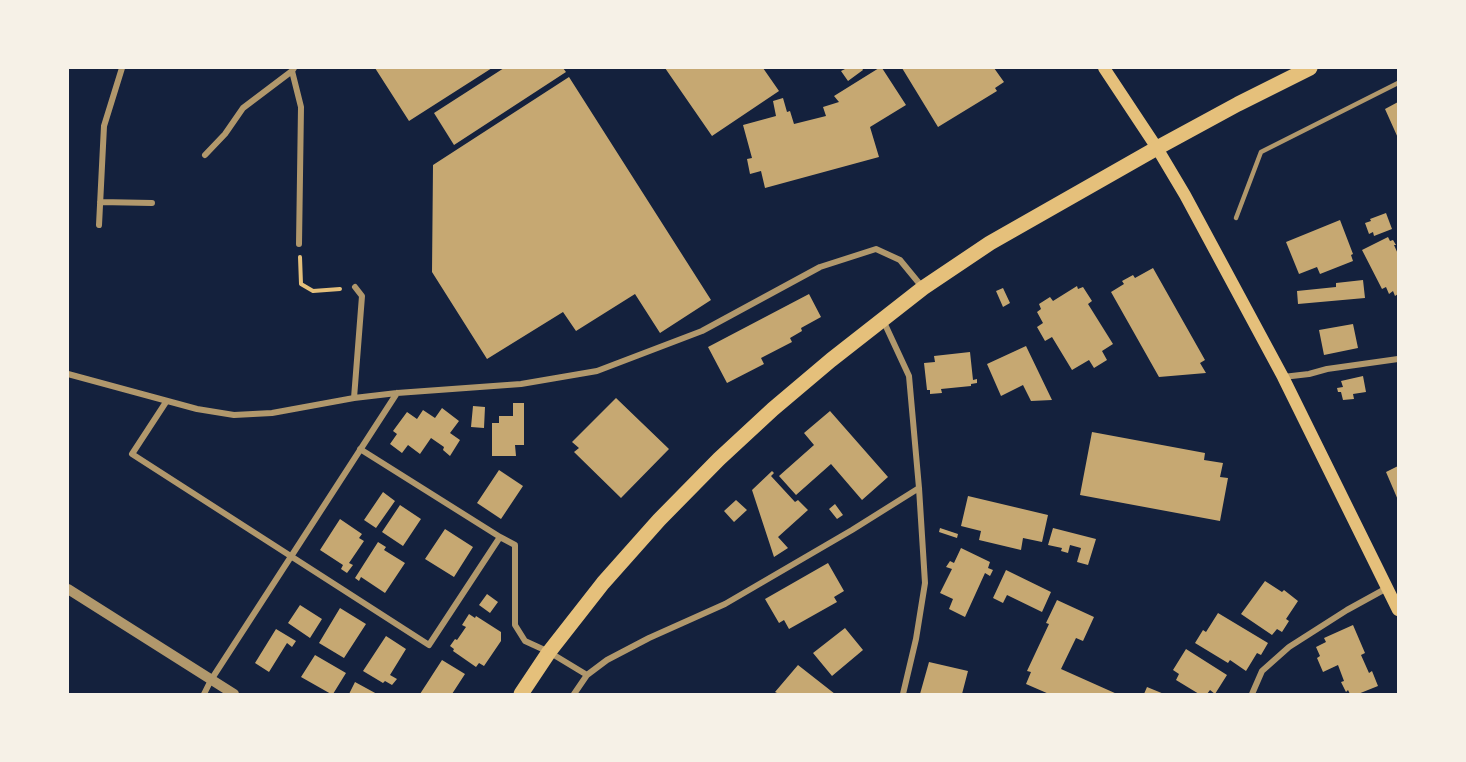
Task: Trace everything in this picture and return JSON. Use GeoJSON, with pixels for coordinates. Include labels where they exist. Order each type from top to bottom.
{"type":"FeatureCollection","features":[{"type":"Feature","properties":{"kind":"main road"},"geometry":{"type":"LineString","coordinates":[[1104,68],[1157,148],[1191,205],[1283,377],[1398,610]]}},
{"type":"Feature","properties":{"kind":"main road"},"geometry":{"type":"LineString","coordinates":[[521,694],[549,652],[603,583],[659,520],[719,459],[831,360],[923,288],[990,243],[1157,148],[1310,68]]}},
{"type":"Feature","properties":{"kind":"street"},"geometry":{"type":"LineString","coordinates":[[99,225],[104,126],[122,68]]}},
{"type":"Feature","properties":{"kind":"street"},"geometry":{"type":"LineString","coordinates":[[205,155],[225,134],[243,108],[293,69],[301,107],[299,244]]}},
{"type":"Feature","properties":{"kind":"street"},"geometry":{"type":"LineString","coordinates":[[100,202],[152,203]]}},
{"type":"Feature","properties":{"kind":"street"},"geometry":{"type":"LineString","coordinates":[[68,374],[197,409],[234,415],[272,413],[354,398],[521,384],[597,371],[702,330],[820,267],[876,249],[900,260],[923,288]]}},
{"type":"Feature","properties":{"kind":"street"},"geometry":{"type":"LineString","coordinates":[[354,398],[362,296],[355,287]]}},
{"type":"Feature","properties":{"kind":"street"},"geometry":{"type":"LineString","coordinates":[[883,319],[909,376],[925,583],[916,639],[903,694]]}},
{"type":"Feature","properties":{"kind":"street"},"geometry":{"type":"LineString","coordinates":[[1283,377],[1398,358]]}},
{"type":"Feature","properties":{"kind":"street"},"geometry":{"type":"LineString","coordinates":[[204,694],[397,393]]}},
{"type":"Feature","properties":{"kind":"street"},"geometry":{"type":"LineString","coordinates":[[166,402],[132,454],[429,645],[500,537]]}},
{"type":"Feature","properties":{"kind":"street"},"geometry":{"type":"LineString","coordinates":[[360,449],[516,545],[515,625],[525,640],[587,675]]}},
{"type":"Feature","properties":{"kind":"street"},"geometry":{"type":"LineString","coordinates":[[574,694],[587,675],[607,660],[649,638],[725,604],[919,488]]}},
{"type":"Feature","properties":{"kind":"street"},"geometry":{"type":"LineString","coordinates":[[1252,694],[1262,671],[1288,647],[1347,610],[1388,588]]}},
{"type":"Feature","properties":{"kind":"street"},"geometry":{"type":"LineString","coordinates":[[68,589],[234,694]]}},
{"type":"Feature","properties":{"kind":"lane"},"geometry":{"type":"LineString","coordinates":[[1236,218],[1261,152],[1398,83]]}},
{"type":"Feature","properties":{"kind":"path"},"geometry":{"type":"LineString","coordinates":[[299,244],[301,284],[313,291],[355,287]]}},
{"type":"Feature","properties":{"kind":"building"},"geometry":{"type":"Polygon","coordinates":[[[375,68],[492,68],[409,121],[375,68]]]}},
{"type":"Feature","properties":{"kind":"building"},"geometry":{"type":"Polygon","coordinates":[[[504,68],[563,68],[566,72],[454,145],[434,113],[504,68]]]}},
{"type":"Feature","properties":{"kind":"building"},"geometry":{"type":"Polygon","coordinates":[[[665,68],[763,68],[779,91],[712,136],[665,68]]]}},
{"type":"Feature","properties":{"kind":"building"},"geometry":{"type":"Polygon","coordinates":[[[847,68],[862,68],[863,70],[848,81],[841,71],[847,68]]]}},
{"type":"Feature","properties":{"kind":"building"},"geometry":{"type":"Polygon","coordinates":[[[882,68],[906,105],[870,127],[879,157],[765,188],[761,171],[750,174],[747,159],[752,158],[743,125],[776,116],[773,101],[783,98],[794,124],[826,116],[823,107],[839,102],[834,96],[882,68]]]}},
{"type":"Feature","properties":{"kind":"building"},"geometry":{"type":"Polygon","coordinates":[[[902,68],[994,68],[1004,82],[995,88],[997,91],[938,127],[902,68]]]}},
{"type":"Feature","properties":{"kind":"building"},"geometry":{"type":"Polygon","coordinates":[[[569,77],[711,300],[660,333],[635,294],[576,331],[563,312],[487,359],[432,272],[433,165],[569,77]]]}},
{"type":"Feature","properties":{"kind":"building"},"geometry":{"type":"Polygon","coordinates":[[[1398,102],[1398,138],[1385,109],[1398,102]]]}},
{"type":"Feature","properties":{"kind":"building"},"geometry":{"type":"Polygon","coordinates":[[[1386,213],[1392,229],[1374,236],[1373,232],[1369,234],[1365,223],[1386,213]]]}},
{"type":"Feature","properties":{"kind":"building"},"geometry":{"type":"Polygon","coordinates":[[[1340,220],[1353,254],[1351,255],[1353,261],[1320,274],[1317,267],[1299,274],[1286,242],[1340,220]]]}},
{"type":"Feature","properties":{"kind":"building"},"geometry":{"type":"Polygon","coordinates":[[[1388,237],[1396,245],[1394,245],[1398,254],[1398,294],[1395,296],[1393,291],[1389,294],[1386,287],[1382,289],[1362,250],[1388,237]]]}},
{"type":"Feature","properties":{"kind":"building"},"geometry":{"type":"Polygon","coordinates":[[[1153,268],[1205,360],[1200,363],[1206,373],[1159,377],[1111,292],[1124,284],[1122,281],[1133,275],[1135,278],[1153,268]]]}},
{"type":"Feature","properties":{"kind":"building"},"geometry":{"type":"Polygon","coordinates":[[[1363,280],[1365,298],[1298,304],[1297,291],[1336,287],[1336,283],[1363,280]]]}},
{"type":"Feature","properties":{"kind":"building"},"geometry":{"type":"Polygon","coordinates":[[[1077,286],[1078,289],[1083,287],[1092,301],[1088,304],[1113,344],[1102,351],[1107,360],[1094,368],[1089,360],[1072,370],[1052,337],[1045,341],[1037,327],[1043,323],[1037,312],[1041,309],[1039,304],[1050,297],[1053,301],[1077,286]]]}},
{"type":"Feature","properties":{"kind":"building"},"geometry":{"type":"Polygon","coordinates":[[[1003,288],[1010,303],[1003,307],[996,291],[1003,288]]]}},
{"type":"Feature","properties":{"kind":"building"},"geometry":{"type":"Polygon","coordinates":[[[809,294],[821,317],[801,328],[802,331],[790,338],[792,342],[761,358],[764,364],[727,383],[708,347],[809,294]]]}},
{"type":"Feature","properties":{"kind":"building"},"geometry":{"type":"Polygon","coordinates":[[[1353,324],[1358,348],[1324,355],[1319,330],[1353,324]]]}},
{"type":"Feature","properties":{"kind":"building"},"geometry":{"type":"Polygon","coordinates":[[[1026,346],[1052,400],[1031,401],[1023,385],[1001,396],[987,364],[1026,346]]]}},
{"type":"Feature","properties":{"kind":"building"},"geometry":{"type":"Polygon","coordinates":[[[970,352],[973,380],[977,379],[977,383],[971,386],[941,389],[942,393],[930,394],[930,390],[927,390],[924,363],[935,362],[934,356],[970,352]]]}},
{"type":"Feature","properties":{"kind":"building"},"geometry":{"type":"Polygon","coordinates":[[[1363,376],[1366,392],[1353,394],[1354,399],[1343,400],[1337,388],[1343,387],[1341,381],[1363,376]]]}},
{"type":"Feature","properties":{"kind":"building"},"geometry":{"type":"Polygon","coordinates":[[[616,398],[669,449],[621,498],[574,452],[579,448],[572,442],[616,398]]]}},
{"type":"Feature","properties":{"kind":"building"},"geometry":{"type":"Polygon","coordinates":[[[513,403],[524,403],[524,445],[515,445],[516,456],[492,456],[492,423],[499,423],[499,416],[513,416],[513,403]]]}},
{"type":"Feature","properties":{"kind":"building"},"geometry":{"type":"Polygon","coordinates":[[[473,406],[485,407],[484,428],[471,427],[473,406]]]}},
{"type":"Feature","properties":{"kind":"building"},"geometry":{"type":"Polygon","coordinates":[[[442,408],[459,421],[450,433],[460,440],[450,456],[443,450],[444,447],[431,438],[420,454],[408,445],[402,453],[390,444],[397,434],[393,431],[407,412],[417,419],[423,410],[435,418],[442,408]]]}},
{"type":"Feature","properties":{"kind":"building"},"geometry":{"type":"Polygon","coordinates":[[[830,411],[888,477],[862,500],[831,464],[796,495],[779,476],[814,445],[804,433],[830,411]]]}},
{"type":"Feature","properties":{"kind":"building"},"geometry":{"type":"Polygon","coordinates":[[[1092,432],[1205,453],[1204,460],[1223,463],[1220,477],[1228,478],[1220,521],[1080,495],[1092,432]]]}},
{"type":"Feature","properties":{"kind":"building"},"geometry":{"type":"Polygon","coordinates":[[[1398,466],[1398,500],[1386,472],[1398,466]]]}},
{"type":"Feature","properties":{"kind":"building"},"geometry":{"type":"Polygon","coordinates":[[[499,470],[523,486],[501,519],[477,503],[499,470]]]}},
{"type":"Feature","properties":{"kind":"building"},"geometry":{"type":"Polygon","coordinates":[[[772,471],[774,473],[771,476],[795,502],[798,500],[808,510],[778,537],[788,548],[774,557],[752,490],[772,471]]]}},
{"type":"Feature","properties":{"kind":"building"},"geometry":{"type":"Polygon","coordinates":[[[383,492],[395,501],[376,528],[364,520],[383,492]]]}},
{"type":"Feature","properties":{"kind":"building"},"geometry":{"type":"Polygon","coordinates":[[[968,496],[1048,515],[1042,542],[1023,538],[1021,550],[979,540],[981,531],[961,526],[968,496]]]}},
{"type":"Feature","properties":{"kind":"building"},"geometry":{"type":"Polygon","coordinates":[[[736,500],[747,510],[734,522],[724,511],[736,500]]]}},
{"type":"Feature","properties":{"kind":"building"},"geometry":{"type":"Polygon","coordinates":[[[835,504],[843,515],[837,519],[829,509],[835,504]]]}},
{"type":"Feature","properties":{"kind":"building"},"geometry":{"type":"Polygon","coordinates":[[[400,505],[421,519],[403,546],[382,532],[400,505]]]}},
{"type":"Feature","properties":{"kind":"building"},"geometry":{"type":"Polygon","coordinates":[[[340,519],[362,534],[359,538],[364,541],[349,563],[353,565],[347,573],[341,569],[343,565],[320,550],[340,519]]]}},
{"type":"Feature","properties":{"kind":"building"},"geometry":{"type":"Polygon","coordinates":[[[940,528],[958,534],[957,538],[939,532],[940,528]]]}},
{"type":"Feature","properties":{"kind":"building"},"geometry":{"type":"Polygon","coordinates":[[[1053,528],[1096,539],[1088,565],[1077,562],[1081,548],[1070,545],[1068,553],[1061,551],[1062,548],[1048,545],[1053,528]]]}},
{"type":"Feature","properties":{"kind":"building"},"geometry":{"type":"Polygon","coordinates":[[[445,529],[473,547],[454,577],[425,559],[445,529]]]}},
{"type":"Feature","properties":{"kind":"building"},"geometry":{"type":"Polygon","coordinates":[[[378,542],[386,547],[384,550],[405,563],[385,593],[361,577],[359,581],[355,578],[378,542]]]}},
{"type":"Feature","properties":{"kind":"building"},"geometry":{"type":"Polygon","coordinates":[[[961,548],[990,562],[988,568],[993,570],[990,576],[985,573],[965,617],[949,609],[953,599],[940,593],[952,569],[946,567],[950,561],[954,563],[961,548]]]}},
{"type":"Feature","properties":{"kind":"building"},"geometry":{"type":"Polygon","coordinates":[[[828,563],[844,591],[834,597],[837,602],[789,629],[784,620],[779,623],[765,599],[828,563]]]}},
{"type":"Feature","properties":{"kind":"building"},"geometry":{"type":"Polygon","coordinates":[[[1006,570],[1051,592],[1042,612],[1007,595],[1003,603],[993,598],[1006,570]]]}},
{"type":"Feature","properties":{"kind":"building"},"geometry":{"type":"Polygon","coordinates":[[[1265,581],[1282,592],[1284,590],[1298,601],[1286,619],[1289,621],[1282,632],[1277,629],[1272,635],[1241,614],[1265,581]]]}},
{"type":"Feature","properties":{"kind":"building"},"geometry":{"type":"Polygon","coordinates":[[[487,594],[498,602],[490,613],[479,605],[487,594]]]}},
{"type":"Feature","properties":{"kind":"building"},"geometry":{"type":"Polygon","coordinates":[[[1057,600],[1094,617],[1083,641],[1076,638],[1061,669],[1117,694],[1049,694],[1026,684],[1031,672],[1027,671],[1049,624],[1046,623],[1057,600]]]}},
{"type":"Feature","properties":{"kind":"building"},"geometry":{"type":"Polygon","coordinates":[[[300,605],[322,619],[310,638],[288,623],[300,605]]]}},
{"type":"Feature","properties":{"kind":"building"},"geometry":{"type":"Polygon","coordinates":[[[340,608],[366,624],[344,658],[319,643],[340,608]]]}},
{"type":"Feature","properties":{"kind":"building"},"geometry":{"type":"Polygon","coordinates":[[[1218,613],[1268,643],[1261,655],[1257,653],[1246,671],[1230,660],[1228,663],[1195,643],[1203,630],[1206,632],[1218,613]]]}},
{"type":"Feature","properties":{"kind":"building"},"geometry":{"type":"Polygon","coordinates":[[[469,614],[501,632],[501,641],[484,666],[479,663],[476,667],[453,651],[454,649],[450,646],[466,627],[462,625],[469,614]]]}},
{"type":"Feature","properties":{"kind":"building"},"geometry":{"type":"Polygon","coordinates":[[[1353,625],[1365,653],[1361,655],[1369,673],[1372,671],[1378,686],[1358,694],[1350,694],[1348,690],[1346,692],[1341,682],[1344,681],[1338,665],[1323,672],[1317,658],[1320,656],[1316,647],[1326,642],[1324,638],[1353,625]]]}},
{"type":"Feature","properties":{"kind":"building"},"geometry":{"type":"Polygon","coordinates":[[[845,628],[863,650],[832,676],[813,653],[845,628]]]}},
{"type":"Feature","properties":{"kind":"building"},"geometry":{"type":"Polygon","coordinates":[[[276,629],[296,641],[292,647],[287,643],[269,672],[255,663],[276,629]]]}},
{"type":"Feature","properties":{"kind":"building"},"geometry":{"type":"Polygon","coordinates":[[[386,636],[406,649],[390,675],[397,679],[392,685],[385,681],[383,683],[363,671],[386,636]]]}},
{"type":"Feature","properties":{"kind":"building"},"geometry":{"type":"Polygon","coordinates":[[[1186,649],[1227,675],[1215,694],[1210,690],[1207,694],[1199,694],[1176,680],[1179,674],[1173,670],[1186,649]]]}},
{"type":"Feature","properties":{"kind":"building"},"geometry":{"type":"Polygon","coordinates":[[[315,655],[346,673],[333,694],[301,677],[315,655]]]}},
{"type":"Feature","properties":{"kind":"building"},"geometry":{"type":"Polygon","coordinates":[[[442,660],[465,674],[452,694],[420,694],[442,660]]]}},
{"type":"Feature","properties":{"kind":"building"},"geometry":{"type":"Polygon","coordinates":[[[929,662],[968,671],[962,694],[920,694],[929,662]]]}},
{"type":"Feature","properties":{"kind":"building"},"geometry":{"type":"Polygon","coordinates":[[[798,665],[835,694],[779,694],[775,692],[798,665]]]}},
{"type":"Feature","properties":{"kind":"building"},"geometry":{"type":"Polygon","coordinates":[[[355,682],[377,694],[349,694],[355,682]]]}},
{"type":"Feature","properties":{"kind":"building"},"geometry":{"type":"Polygon","coordinates":[[[1147,687],[1164,694],[1144,694],[1147,687]]]}}]}
